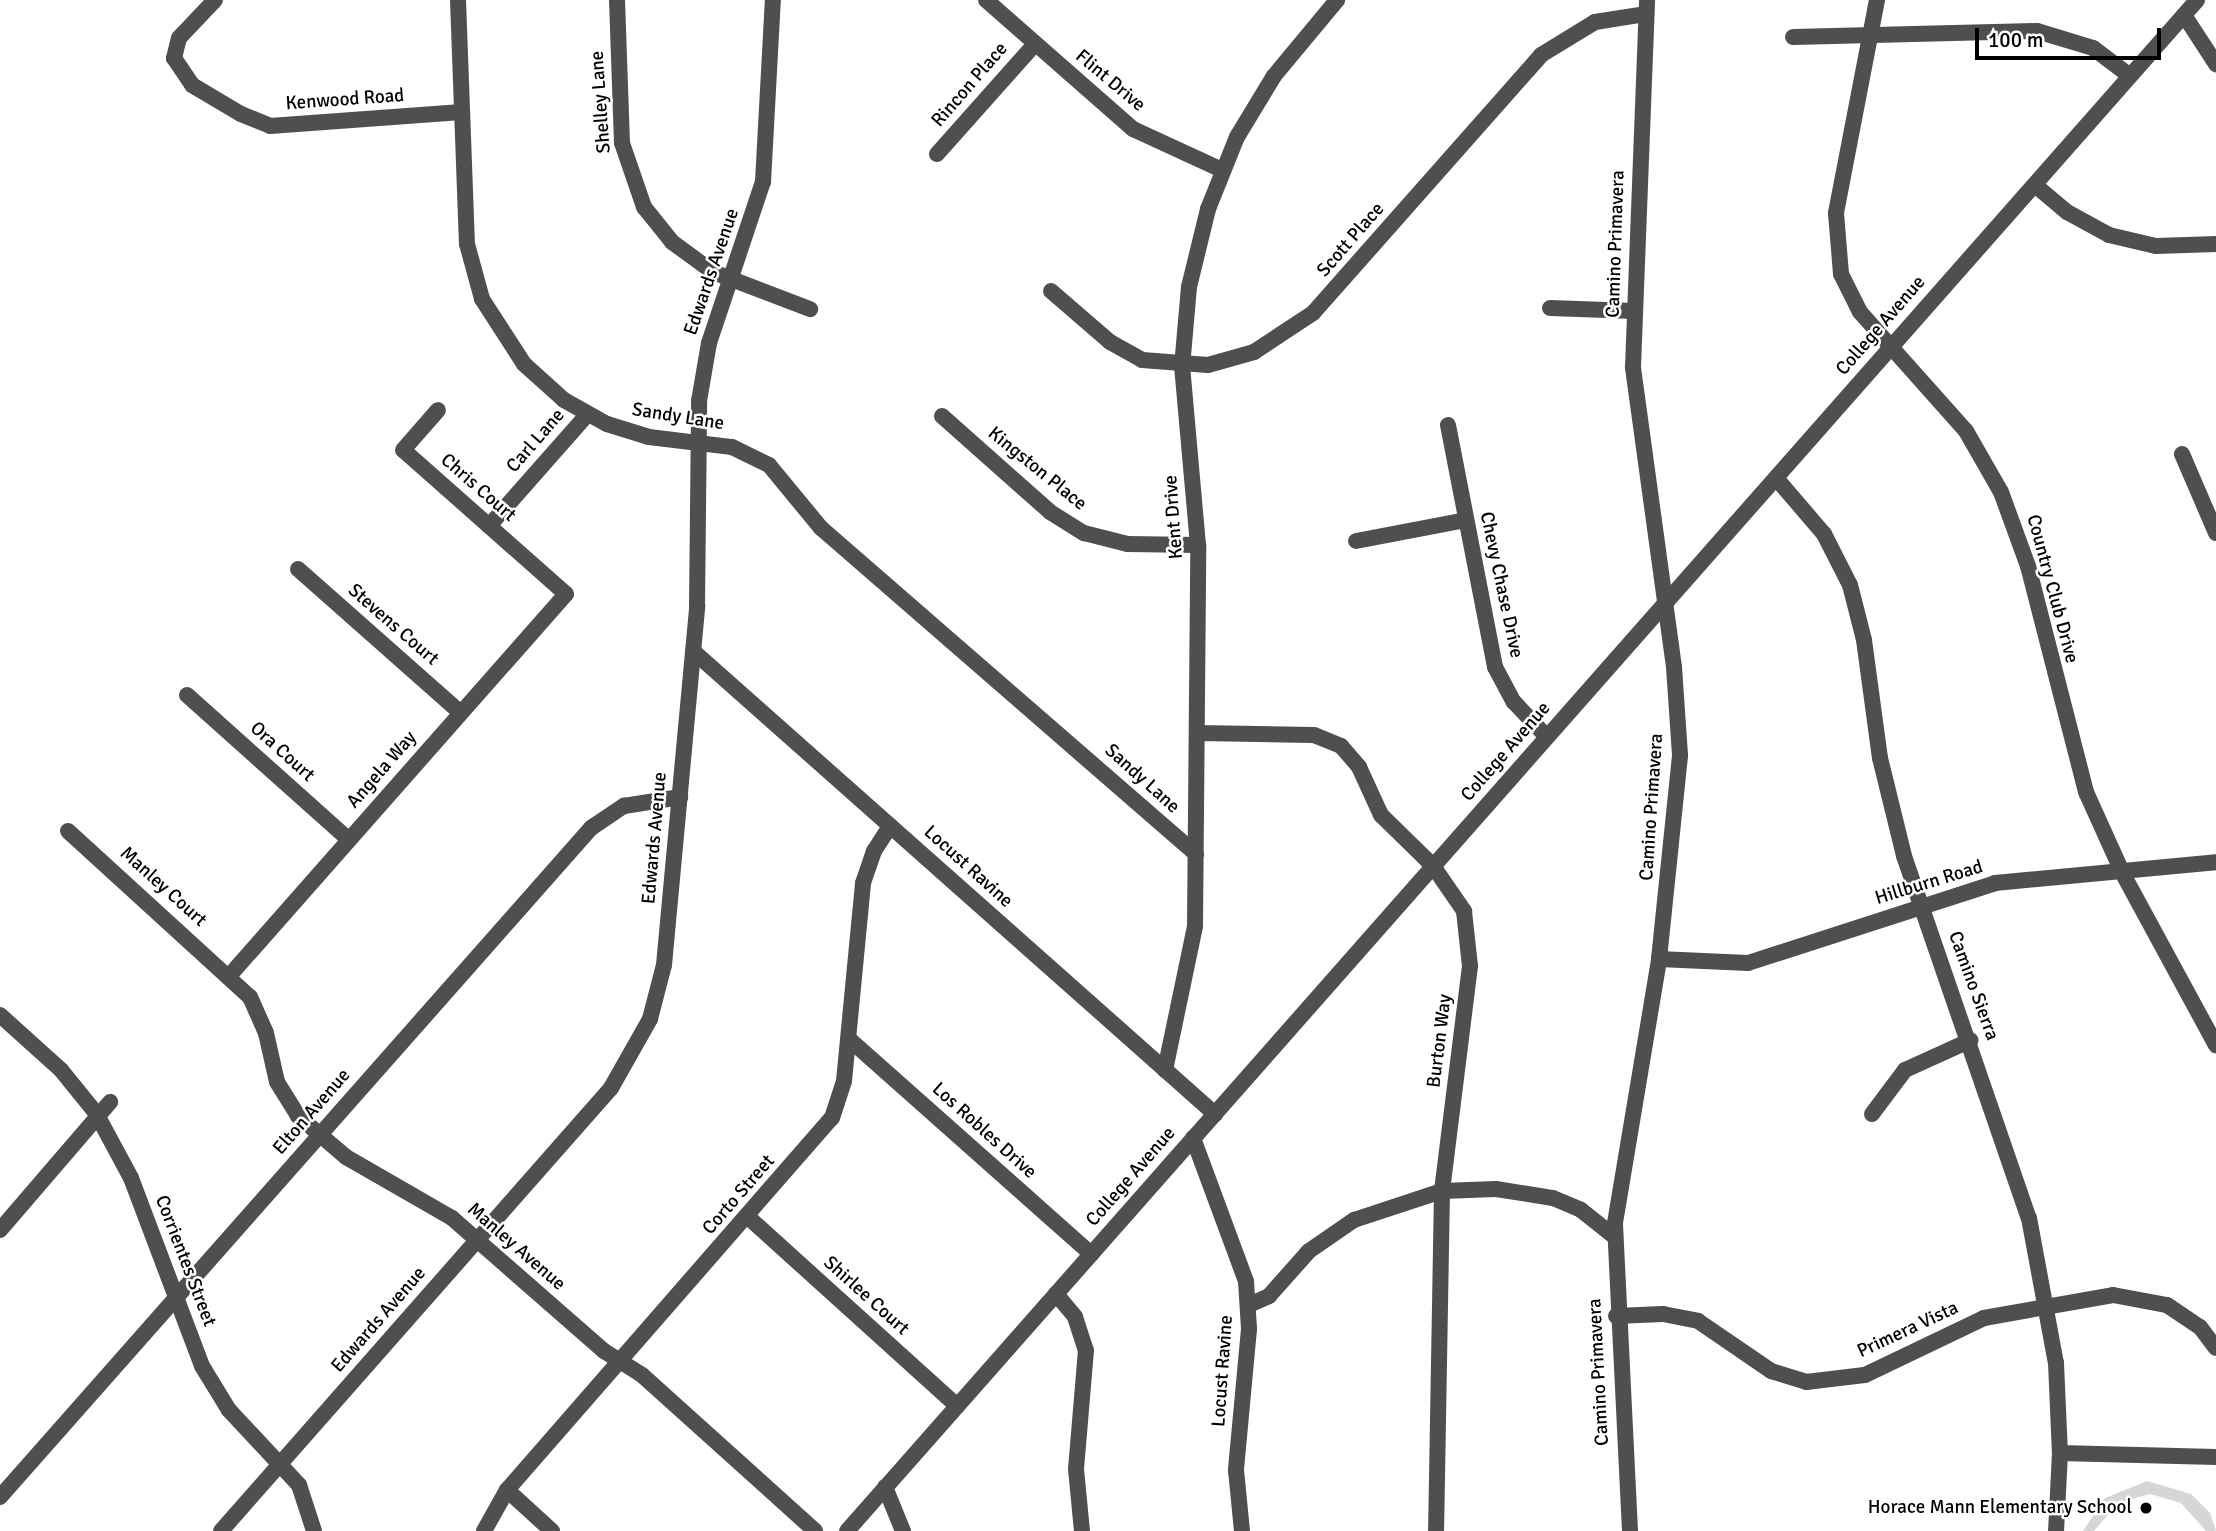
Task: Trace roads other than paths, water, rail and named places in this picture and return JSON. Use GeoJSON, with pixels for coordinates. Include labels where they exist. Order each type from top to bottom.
{"type":"FeatureCollection","features":[{"type":"Feature","properties":{"kind":"street","name":"Kenwood Road"},"geometry":{"type":"LineString","coordinates":[[215,0],[179,38],[174,58],[182,75],[210,98],[270,126],[461,112]]}},
{"type":"Feature","properties":{"kind":"street","name":"Sandy Lane"},"geometry":{"type":"LineString","coordinates":[[458,0],[467,244],[482,299],[524,364],[587,415],[649,437],[733,447],[769,465],[821,528],[1196,854]]}},
{"type":"Feature","properties":{"kind":"street","name":"Shelley Lane"},"geometry":{"type":"LineString","coordinates":[[617,0],[621,134],[634,186],[672,242],[732,280],[810,309]]}},
{"type":"Feature","properties":{"kind":"street","name":"Edwards Avenue"},"geometry":{"type":"LineString","coordinates":[[221,1531],[611,1088],[638,1047],[664,965],[693,651],[698,442],[703,372],[763,182],[773,0]]}},
{"type":"Feature","properties":{"kind":"street","name":"Flint Drive"},"geometry":{"type":"LineString","coordinates":[[986,0],[1133,129],[1222,170]]}},
{"type":"Feature","properties":{"kind":"street","name":"Kent Drive"},"geometry":{"type":"LineString","coordinates":[[1165,1070],[1194,947],[1198,545],[1182,367],[1188,287],[1222,170],[1274,76],[1337,0]]}},
{"type":"Feature","properties":{"kind":"street","name":"Country Club Drive"},"geometry":{"type":"LineString","coordinates":[[1877,0],[1835,233],[1850,295],[1892,346],[1943,400],[2001,492],[2028,566],[2072,749],[2123,874],[2216,1045]]}},
{"type":"Feature","properties":{"kind":"street","name":"College Avenue"},"geometry":{"type":"LineString","coordinates":[[847,1531],[2197,0]]}},
{"type":"Feature","properties":{"kind":"street","name":"Camino Primavera"},"geometry":{"type":"LineString","coordinates":[[1630,1531],[1616,1316],[1615,1237],[1659,959],[1679,755],[1665,603],[1633,367],[1646,7]]}},
{"type":"Feature","properties":{"kind":"street","name":"Scott Place"},"geometry":{"type":"LineString","coordinates":[[1051,291],[1125,352],[1182,367],[1233,360],[1296,328],[1541,55],[1595,22],[1646,7]]}},
{"type":"Feature","properties":{"kind":"street"},"geometry":{"type":"LineString","coordinates":[[2184,15],[2216,64]]}},
{"type":"Feature","properties":{"kind":"street"},"geometry":{"type":"LineString","coordinates":[[1793,37],[2056,34],[2093,48],[2130,76]]}},
{"type":"Feature","properties":{"kind":"street","name":"Rincon Place"},"geometry":{"type":"LineString","coordinates":[[937,154],[1035,44]]}},
{"type":"Feature","properties":{"kind":"street"},"geometry":{"type":"LineString","coordinates":[[2035,185],[2067,212],[2109,235],[2156,246],[2216,244]]}},
{"type":"Feature","properties":{"kind":"street"},"geometry":{"type":"LineString","coordinates":[[1550,308],[1635,311]]}},
{"type":"Feature","properties":{"kind":"street","name":"Chris Court"},"geometry":{"type":"LineString","coordinates":[[438,410],[403,450],[566,594]]}},
{"type":"Feature","properties":{"kind":"street","name":"Carl Lane"},"geometry":{"type":"LineString","coordinates":[[489,526],[587,415]]}},
{"type":"Feature","properties":{"kind":"street","name":"Kingston Place"},"geometry":{"type":"LineString","coordinates":[[942,416],[1075,528],[1127,544],[1198,545]]}},
{"type":"Feature","properties":{"kind":"street","name":"Chevy Chase Drive"},"geometry":{"type":"LineString","coordinates":[[1448,425],[1495,667],[1514,702],[1548,737]]}},
{"type":"Feature","properties":{"kind":"street"},"geometry":{"type":"LineString","coordinates":[[2182,454],[2216,533]]}},
{"type":"Feature","properties":{"kind":"street","name":"Camino Sierra"},"geometry":{"type":"LineString","coordinates":[[1776,478],[1824,534],[1850,585],[1864,640],[1888,795],[1920,905],[2013,1161],[2049,1305],[2060,1453],[2056,1531]]}},
{"type":"Feature","properties":{"kind":"street"},"geometry":{"type":"LineString","coordinates":[[1356,541],[1466,520]]}},
{"type":"Feature","properties":{"kind":"street","name":"Stevens Court"},"geometry":{"type":"LineString","coordinates":[[298,569],[461,713]]}},
{"type":"Feature","properties":{"kind":"street","name":"Angela Way"},"geometry":{"type":"LineString","coordinates":[[230,975],[566,594]]}},
{"type":"Feature","properties":{"kind":"street","name":"Locust Ravine"},"geometry":{"type":"LineString","coordinates":[[693,651],[1215,1114]]}},
{"type":"Feature","properties":{"kind":"street","name":"Ora Court"},"geometry":{"type":"LineString","coordinates":[[187,695],[349,840]]}},
{"type":"Feature","properties":{"kind":"street","name":"Burton Way"},"geometry":{"type":"LineString","coordinates":[[1197,733],[1304,734],[1334,743],[1359,767],[1381,815],[1433,866],[1464,911],[1470,966],[1442,1191],[1436,1531]]}},
{"type":"Feature","properties":{"kind":"street","name":"Elton Avenue"},"geometry":{"type":"LineString","coordinates":[[0,1497],[591,828],[624,806],[680,797]]}},
{"type":"Feature","properties":{"kind":"street","name":"Corto Street"},"geometry":{"type":"LineString","coordinates":[[484,1531],[507,1489],[748,1217],[831,1118],[845,1081],[863,883],[874,851],[890,826]]}},
{"type":"Feature","properties":{"kind":"street","name":"Manley Court"},"geometry":{"type":"LineString","coordinates":[[68,831],[230,975]]}},
{"type":"Feature","properties":{"kind":"street","name":"Hillburn Road"},"geometry":{"type":"LineString","coordinates":[[1659,959],[1724,965],[1775,957],[1920,905],[2029,878],[2123,874],[2216,862]]}},
{"type":"Feature","properties":{"kind":"street","name":"Manley Avenue"},"geometry":{"type":"LineString","coordinates":[[230,975],[258,1012],[286,1100],[319,1135],[478,1240],[620,1361],[642,1375],[816,1531]]}},
{"type":"Feature","properties":{"kind":"street","name":"Corrientes Street"},"geometry":{"type":"LineString","coordinates":[[0,1015],[61,1070],[96,1113],[131,1178],[215,1390],[281,1462],[307,1501],[314,1531]]}},
{"type":"Feature","properties":{"kind":"street","name":"Los Robles Drive"},"geometry":{"type":"LineString","coordinates":[[849,1039],[1091,1254]]}},
{"type":"Feature","properties":{"kind":"street"},"geometry":{"type":"LineString","coordinates":[[1872,1114],[1905,1070],[1971,1040]]}},
{"type":"Feature","properties":{"kind":"street"},"geometry":{"type":"LineString","coordinates":[[0,1230],[96,1113],[110,1102]]}},
{"type":"Feature","properties":{"kind":"street","name":"Locust Ravine"},"geometry":{"type":"LineString","coordinates":[[1193,1139],[1232,1236],[1248,1305],[1236,1470],[1242,1531]]}},
{"type":"Feature","properties":{"kind":"street"},"geometry":{"type":"LineString","coordinates":[[1248,1305],[1269,1296],[1309,1251],[1354,1220],[1442,1191],[1496,1189],[1553,1198],[1581,1210],[1615,1237]]}},
{"type":"Feature","properties":{"kind":"street","name":"Shirlee Court"},"geometry":{"type":"LineString","coordinates":[[748,1217],[957,1406]]}},
{"type":"Feature","properties":{"kind":"street"},"geometry":{"type":"LineString","coordinates":[[1056,1294],[1075,1317],[1086,1350],[1076,1469],[1082,1531]]}},
{"type":"Feature","properties":{"kind":"street","name":"Primera Vista"},"geometry":{"type":"LineString","coordinates":[[1616,1316],[1663,1314],[1698,1321],[1771,1371],[1826,1383],[1865,1375],[1984,1318],[2113,1295],[2151,1299],[2185,1315],[2216,1348]]}},
{"type":"Feature","properties":{"kind":"street"},"geometry":{"type":"LineString","coordinates":[[2060,1453],[2216,1457]]}},
{"type":"Feature","properties":{"kind":"street"},"geometry":{"type":"LineString","coordinates":[[885,1487],[903,1531]]}},
{"type":"Feature","properties":{"kind":"street"},"geometry":{"type":"LineString","coordinates":[[507,1489],[552,1531]]}},
{"type":"Feature","properties":{"kind":"place","name":"Horace Mann Elementary School"},"geometry":{"type":"Point","coordinates":[2146,1508]}}]}
